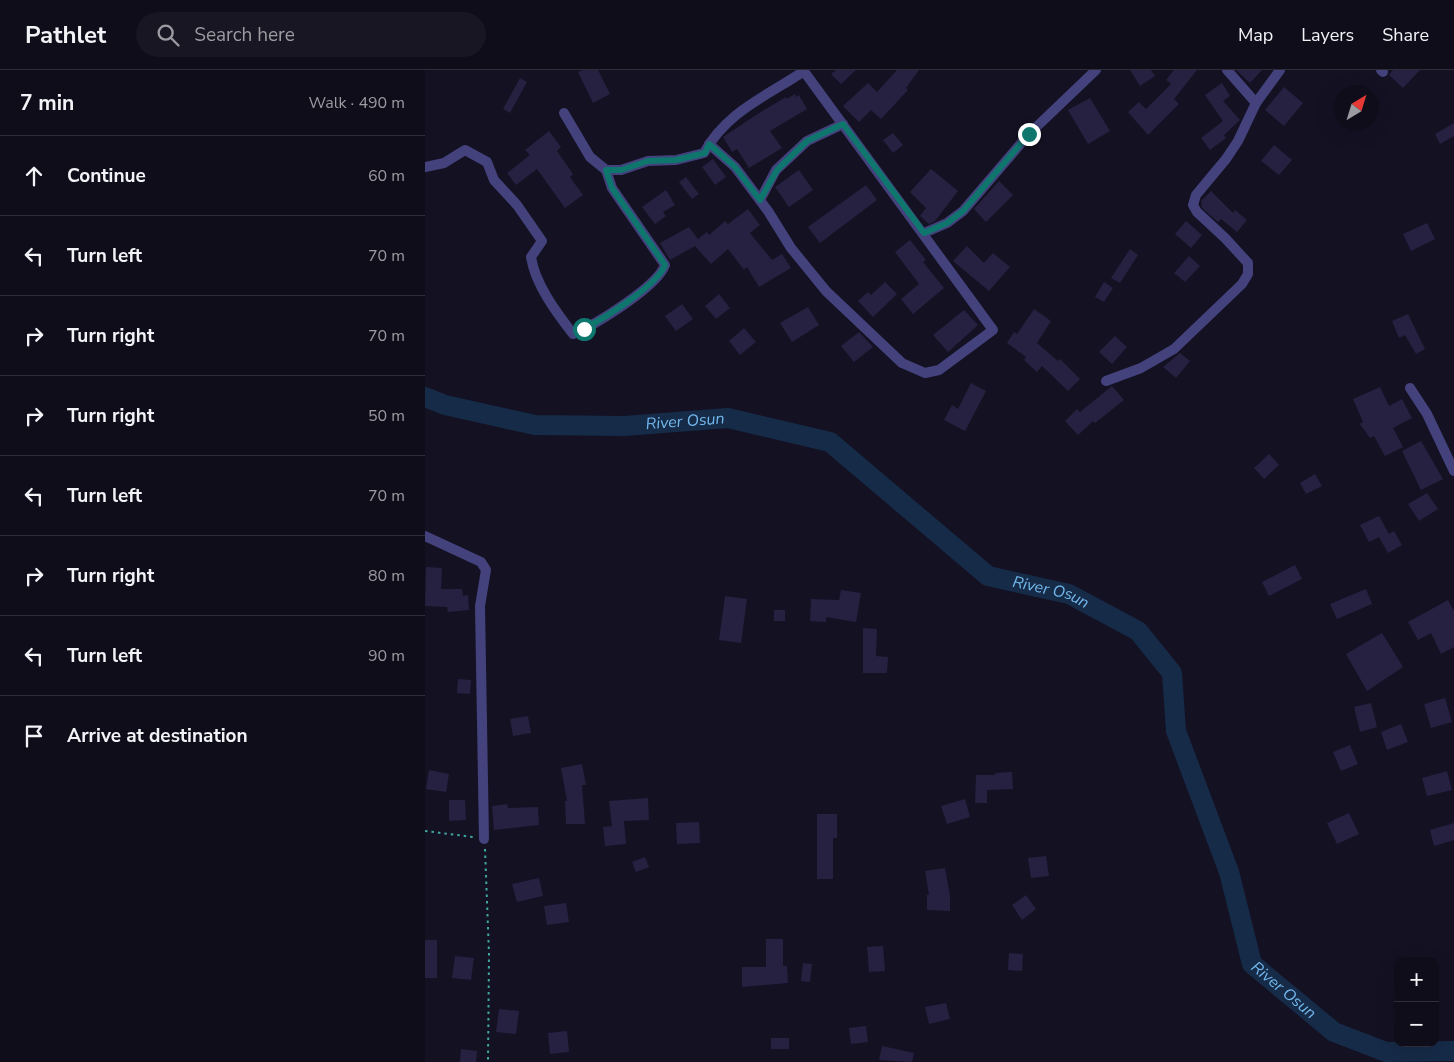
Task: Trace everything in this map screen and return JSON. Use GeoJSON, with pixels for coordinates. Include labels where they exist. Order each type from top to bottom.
{"type":"FeatureCollection","features":[{"type":"Feature","properties":{"kind":"street"},"geometry":{"type":"LineString","coordinates":[[924,233],[947,223],[963,211],[1029,134],[1096,70]]}},
{"type":"Feature","properties":{"kind":"street"},"geometry":{"type":"LineString","coordinates":[[1227,70],[1256,103]]}},
{"type":"Feature","properties":{"kind":"street"},"geometry":{"type":"LineString","coordinates":[[1106,380],[1141,368],[1174,349],[1242,284],[1248,274],[1248,263],[1197,212],[1193,205],[1196,194],[1226,159],[1238,141],[1256,103],[1280,70]]}},
{"type":"Feature","properties":{"kind":"street"},"geometry":{"type":"LineString","coordinates":[[606,170],[621,170],[648,161],[676,160],[705,153],[709,144],[714,135],[734,114],[804,71],[993,330],[939,370],[925,374],[902,363],[826,291],[791,248],[760,200],[735,167],[709,144]]}},
{"type":"Feature","properties":{"kind":"street"},"geometry":{"type":"LineString","coordinates":[[425,167],[444,163],[465,150],[487,162],[494,180],[517,205],[542,241],[531,257],[533,270],[559,316],[573,334],[614,312],[663,271],[665,265],[612,188],[606,170],[590,157],[564,113]]}},
{"type":"Feature","properties":{"kind":"street"},"geometry":{"type":"LineString","coordinates":[[760,200],[777,170],[807,141],[843,124]]}},
{"type":"Feature","properties":{"kind":"street"},"geometry":{"type":"LineString","coordinates":[[1410,388],[1427,414],[1454,471]]}},
{"type":"Feature","properties":{"kind":"street"},"geometry":{"type":"LineString","coordinates":[[425,536],[481,562],[485,570],[480,606],[484,839]]}},
{"type":"Feature","properties":{"kind":"path"},"geometry":{"type":"LineString","coordinates":[[425,831],[484,839],[489,954],[488,1062]]}},
{"type":"Feature","properties":{"kind":"building"},"geometry":{"type":"Polygon","coordinates":[[[598,70],[610,94],[593,103],[578,72],[598,70]]]}},
{"type":"Feature","properties":{"kind":"building"},"geometry":{"type":"Polygon","coordinates":[[[836,70],[856,70],[841,84],[831,74],[836,70]]]}},
{"type":"Feature","properties":{"kind":"building"},"geometry":{"type":"Polygon","coordinates":[[[897,70],[919,70],[906,88],[908,90],[881,119],[871,110],[859,122],[843,106],[868,83],[877,92],[897,70]]]}},
{"type":"Feature","properties":{"kind":"building"},"geometry":{"type":"Polygon","coordinates":[[[1130,70],[1151,70],[1155,76],[1140,86],[1130,70]]]}},
{"type":"Feature","properties":{"kind":"building"},"geometry":{"type":"Polygon","coordinates":[[[1174,70],[1197,70],[1174,99],[1179,104],[1148,135],[1128,112],[1139,102],[1146,109],[1171,84],[1166,80],[1174,70]]]}},
{"type":"Feature","properties":{"kind":"building"},"geometry":{"type":"Polygon","coordinates":[[[1236,70],[1262,70],[1250,83],[1236,70]]]}},
{"type":"Feature","properties":{"kind":"building"},"geometry":{"type":"Polygon","coordinates":[[[1393,70],[1420,70],[1403,88],[1389,75],[1393,70]]]}},
{"type":"Feature","properties":{"kind":"building"},"geometry":{"type":"Polygon","coordinates":[[[520,78],[527,82],[510,113],[503,109],[520,78]]]}},
{"type":"Feature","properties":{"kind":"building"},"geometry":{"type":"Polygon","coordinates":[[[1222,83],[1230,96],[1223,101],[1240,120],[1224,135],[1226,138],[1210,150],[1201,138],[1223,121],[1205,95],[1222,83]]]}},
{"type":"Feature","properties":{"kind":"building"},"geometry":{"type":"Polygon","coordinates":[[[1284,87],[1303,103],[1284,126],[1265,110],[1284,87]]]}},
{"type":"Feature","properties":{"kind":"building"},"geometry":{"type":"Polygon","coordinates":[[[795,94],[796,97],[799,95],[807,109],[770,131],[782,148],[749,168],[737,149],[732,152],[723,137],[759,113],[786,97],[787,99],[795,94]]]}},
{"type":"Feature","properties":{"kind":"building"},"geometry":{"type":"Polygon","coordinates":[[[1090,98],[1110,131],[1088,144],[1068,110],[1090,98]]]}},
{"type":"Feature","properties":{"kind":"building"},"geometry":{"type":"Polygon","coordinates":[[[1454,123],[1454,136],[1440,144],[1435,134],[1454,123]]]}},
{"type":"Feature","properties":{"kind":"building"},"geometry":{"type":"Polygon","coordinates":[[[549,131],[561,147],[557,151],[573,174],[570,177],[583,195],[565,208],[537,169],[516,185],[507,173],[530,155],[525,150],[549,131]]]}},
{"type":"Feature","properties":{"kind":"building"},"geometry":{"type":"Polygon","coordinates":[[[893,133],[903,145],[893,153],[883,140],[893,133]]]}},
{"type":"Feature","properties":{"kind":"building"},"geometry":{"type":"Polygon","coordinates":[[[1274,145],[1292,160],[1279,175],[1261,161],[1274,145]]]}},
{"type":"Feature","properties":{"kind":"building"},"geometry":{"type":"Polygon","coordinates":[[[713,159],[726,177],[715,185],[702,167],[713,159]]]}},
{"type":"Feature","properties":{"kind":"building"},"geometry":{"type":"Polygon","coordinates":[[[931,169],[958,191],[935,221],[929,224],[920,216],[926,208],[910,192],[931,169]]]}},
{"type":"Feature","properties":{"kind":"building"},"geometry":{"type":"Polygon","coordinates":[[[799,170],[813,190],[789,207],[775,187],[799,170]]]}},
{"type":"Feature","properties":{"kind":"building"},"geometry":{"type":"Polygon","coordinates":[[[686,177],[699,194],[692,199],[679,182],[686,177]]]}},
{"type":"Feature","properties":{"kind":"building"},"geometry":{"type":"Polygon","coordinates":[[[999,181],[1013,195],[986,222],[974,209],[999,181]]]}},
{"type":"Feature","properties":{"kind":"building"},"geometry":{"type":"Polygon","coordinates":[[[866,185],[877,200],[820,243],[808,227],[866,185]]]}},
{"type":"Feature","properties":{"kind":"building"},"geometry":{"type":"Polygon","coordinates":[[[666,190],[675,205],[663,212],[666,216],[655,224],[642,207],[666,190]]]}},
{"type":"Feature","properties":{"kind":"building"},"geometry":{"type":"Polygon","coordinates":[[[1211,191],[1233,213],[1235,210],[1247,220],[1237,232],[1221,219],[1218,222],[1202,208],[1201,201],[1211,191]]]}},
{"type":"Feature","properties":{"kind":"building"},"geometry":{"type":"Polygon","coordinates":[[[748,209],[760,225],[750,233],[772,260],[782,254],[791,268],[759,287],[747,267],[744,270],[728,249],[711,264],[695,246],[670,260],[660,243],[689,227],[698,239],[707,232],[709,235],[725,221],[728,224],[748,209]]]}},
{"type":"Feature","properties":{"kind":"building"},"geometry":{"type":"Polygon","coordinates":[[[1186,221],[1202,235],[1191,248],[1175,234],[1186,221]]]}},
{"type":"Feature","properties":{"kind":"building"},"geometry":{"type":"Polygon","coordinates":[[[1427,223],[1435,239],[1411,251],[1403,234],[1427,223]]]}},
{"type":"Feature","properties":{"kind":"building"},"geometry":{"type":"Polygon","coordinates":[[[910,240],[926,260],[923,262],[944,288],[913,314],[901,299],[919,284],[895,252],[910,240]]]}},
{"type":"Feature","properties":{"kind":"building"},"geometry":{"type":"Polygon","coordinates":[[[967,246],[984,263],[993,253],[1010,267],[989,291],[953,261],[967,246]]]}},
{"type":"Feature","properties":{"kind":"building"},"geometry":{"type":"Polygon","coordinates":[[[1130,249],[1138,255],[1120,283],[1111,278],[1130,249]]]}},
{"type":"Feature","properties":{"kind":"building"},"geometry":{"type":"Polygon","coordinates":[[[1189,256],[1200,266],[1185,282],[1174,273],[1189,256]]]}},
{"type":"Feature","properties":{"kind":"building"},"geometry":{"type":"Polygon","coordinates":[[[885,282],[897,294],[873,317],[858,301],[868,292],[871,295],[885,282]]]}},
{"type":"Feature","properties":{"kind":"building"},"geometry":{"type":"Polygon","coordinates":[[[1104,282],[1113,288],[1104,302],[1095,297],[1104,282]]]}},
{"type":"Feature","properties":{"kind":"building"},"geometry":{"type":"Polygon","coordinates":[[[719,294],[730,308],[716,319],[705,306],[719,294]]]}},
{"type":"Feature","properties":{"kind":"building"},"geometry":{"type":"Polygon","coordinates":[[[682,304],[693,319],[676,331],[665,316],[682,304]]]}},
{"type":"Feature","properties":{"kind":"building"},"geometry":{"type":"Polygon","coordinates":[[[808,307],[819,325],[792,342],[780,323],[808,307]]]}},
{"type":"Feature","properties":{"kind":"building"},"geometry":{"type":"Polygon","coordinates":[[[1034,309],[1051,321],[1037,343],[1058,361],[1060,359],[1080,379],[1068,391],[1042,366],[1037,372],[1024,360],[1026,357],[1007,343],[1014,332],[1017,334],[1034,309]]]}},
{"type":"Feature","properties":{"kind":"building"},"geometry":{"type":"Polygon","coordinates":[[[964,310],[978,325],[948,352],[933,335],[964,310]]]}},
{"type":"Feature","properties":{"kind":"building"},"geometry":{"type":"Polygon","coordinates":[[[1408,314],[1425,349],[1416,354],[1405,335],[1399,338],[1392,321],[1408,314]]]}},
{"type":"Feature","properties":{"kind":"building"},"geometry":{"type":"Polygon","coordinates":[[[744,328],[756,342],[740,355],[729,341],[744,328]]]}},
{"type":"Feature","properties":{"kind":"building"},"geometry":{"type":"Polygon","coordinates":[[[859,332],[873,347],[854,362],[841,346],[859,332]]]}},
{"type":"Feature","properties":{"kind":"building"},"geometry":{"type":"Polygon","coordinates":[[[1115,336],[1127,347],[1112,364],[1099,352],[1115,336]]]}},
{"type":"Feature","properties":{"kind":"building"},"geometry":{"type":"Polygon","coordinates":[[[1180,353],[1190,361],[1176,378],[1163,367],[1180,353]]]}},
{"type":"Feature","properties":{"kind":"building"},"geometry":{"type":"Polygon","coordinates":[[[971,383],[986,391],[965,431],[944,420],[952,405],[958,409],[971,383]]]}},
{"type":"Feature","properties":{"kind":"building"},"geometry":{"type":"Polygon","coordinates":[[[1112,386],[1124,400],[1095,423],[1093,421],[1078,435],[1065,421],[1077,409],[1080,412],[1112,386]]]}},
{"type":"Feature","properties":{"kind":"building"},"geometry":{"type":"Polygon","coordinates":[[[1380,387],[1389,406],[1402,399],[1412,418],[1393,428],[1403,447],[1385,456],[1374,436],[1370,438],[1360,424],[1363,422],[1353,399],[1380,387]]]}},
{"type":"Feature","properties":{"kind":"building"},"geometry":{"type":"Polygon","coordinates":[[[1421,441],[1443,479],[1421,490],[1402,451],[1421,441]]]}},
{"type":"Feature","properties":{"kind":"building"},"geometry":{"type":"Polygon","coordinates":[[[1269,454],[1279,465],[1264,479],[1254,468],[1269,454]]]}},
{"type":"Feature","properties":{"kind":"building"},"geometry":{"type":"Polygon","coordinates":[[[1315,474],[1322,486],[1306,494],[1300,483],[1315,474]]]}},
{"type":"Feature","properties":{"kind":"building"},"geometry":{"type":"Polygon","coordinates":[[[1427,493],[1438,509],[1419,521],[1408,504],[1427,493]]]}},
{"type":"Feature","properties":{"kind":"building"},"geometry":{"type":"Polygon","coordinates":[[[1379,516],[1389,534],[1394,531],[1402,545],[1388,553],[1379,537],[1369,542],[1360,525],[1379,516]]]}},
{"type":"Feature","properties":{"kind":"building"},"geometry":{"type":"Polygon","coordinates":[[[1295,565],[1302,579],[1269,596],[1262,582],[1295,565]]]}},
{"type":"Feature","properties":{"kind":"building"},"geometry":{"type":"Polygon","coordinates":[[[426,567],[442,568],[441,589],[462,589],[463,596],[468,595],[469,610],[448,612],[447,607],[425,606],[426,567]]]}},
{"type":"Feature","properties":{"kind":"building"},"geometry":{"type":"Polygon","coordinates":[[[1366,589],[1372,604],[1337,619],[1330,604],[1366,589]]]}},
{"type":"Feature","properties":{"kind":"building"},"geometry":{"type":"Polygon","coordinates":[[[841,590],[861,593],[856,622],[826,617],[826,622],[810,621],[811,599],[839,600],[841,590]]]}},
{"type":"Feature","properties":{"kind":"building"},"geometry":{"type":"Polygon","coordinates":[[[725,596],[747,599],[741,643],[719,640],[725,596]]]}},
{"type":"Feature","properties":{"kind":"building"},"geometry":{"type":"Polygon","coordinates":[[[1448,600],[1454,611],[1454,647],[1441,654],[1431,633],[1418,640],[1408,622],[1448,600]]]}},
{"type":"Feature","properties":{"kind":"building"},"geometry":{"type":"Polygon","coordinates":[[[774,610],[785,610],[785,621],[774,621],[774,610]]]}},
{"type":"Feature","properties":{"kind":"building"},"geometry":{"type":"Polygon","coordinates":[[[863,628],[877,629],[876,656],[888,657],[887,673],[863,673],[863,628]]]}},
{"type":"Feature","properties":{"kind":"building"},"geometry":{"type":"Polygon","coordinates":[[[1382,633],[1403,667],[1367,691],[1346,654],[1382,633]]]}},
{"type":"Feature","properties":{"kind":"building"},"geometry":{"type":"Polygon","coordinates":[[[458,679],[471,680],[470,694],[457,693],[458,679]]]}},
{"type":"Feature","properties":{"kind":"building"},"geometry":{"type":"Polygon","coordinates":[[[1445,698],[1452,722],[1431,728],[1424,704],[1445,698]]]}},
{"type":"Feature","properties":{"kind":"building"},"geometry":{"type":"Polygon","coordinates":[[[1371,703],[1377,727],[1360,732],[1354,707],[1371,703]]]}},
{"type":"Feature","properties":{"kind":"building"},"geometry":{"type":"Polygon","coordinates":[[[528,716],[531,733],[513,736],[510,719],[528,716]]]}},
{"type":"Feature","properties":{"kind":"building"},"geometry":{"type":"Polygon","coordinates":[[[1401,724],[1408,742],[1387,750],[1381,732],[1401,724]]]}},
{"type":"Feature","properties":{"kind":"building"},"geometry":{"type":"Polygon","coordinates":[[[1350,745],[1358,764],[1341,771],[1333,752],[1350,745]]]}},
{"type":"Feature","properties":{"kind":"building"},"geometry":{"type":"Polygon","coordinates":[[[582,764],[586,785],[582,785],[585,824],[566,824],[565,801],[567,801],[561,768],[582,764]]]}},
{"type":"Feature","properties":{"kind":"building"},"geometry":{"type":"Polygon","coordinates":[[[429,770],[449,774],[446,792],[426,789],[429,770]]]}},
{"type":"Feature","properties":{"kind":"building"},"geometry":{"type":"Polygon","coordinates":[[[1447,771],[1452,790],[1427,796],[1422,778],[1447,771]]]}},
{"type":"Feature","properties":{"kind":"building"},"geometry":{"type":"Polygon","coordinates":[[[1012,772],[1013,789],[987,790],[987,803],[975,803],[976,775],[995,775],[995,773],[1012,772]]]}},
{"type":"Feature","properties":{"kind":"building"},"geometry":{"type":"Polygon","coordinates":[[[648,798],[649,820],[624,821],[626,844],[605,846],[603,827],[612,826],[609,801],[648,798]]]}},
{"type":"Feature","properties":{"kind":"building"},"geometry":{"type":"Polygon","coordinates":[[[965,799],[970,817],[947,824],[941,806],[965,799]]]}},
{"type":"Feature","properties":{"kind":"building"},"geometry":{"type":"Polygon","coordinates":[[[449,800],[465,800],[466,820],[449,821],[449,800]]]}},
{"type":"Feature","properties":{"kind":"building"},"geometry":{"type":"Polygon","coordinates":[[[507,804],[508,808],[538,807],[539,825],[494,830],[492,806],[507,804]]]}},
{"type":"Feature","properties":{"kind":"building"},"geometry":{"type":"Polygon","coordinates":[[[1349,813],[1359,834],[1337,844],[1327,823],[1349,813]]]}},
{"type":"Feature","properties":{"kind":"building"},"geometry":{"type":"Polygon","coordinates":[[[817,814],[837,814],[837,838],[833,838],[833,879],[817,879],[817,814]]]}},
{"type":"Feature","properties":{"kind":"building"},"geometry":{"type":"Polygon","coordinates":[[[699,822],[700,843],[677,844],[676,823],[699,822]]]}},
{"type":"Feature","properties":{"kind":"building"},"geometry":{"type":"Polygon","coordinates":[[[1454,823],[1454,840],[1434,846],[1430,830],[1454,823]]]}},
{"type":"Feature","properties":{"kind":"building"},"geometry":{"type":"Polygon","coordinates":[[[1046,856],[1049,876],[1031,878],[1028,858],[1046,856]]]}},
{"type":"Feature","properties":{"kind":"building"},"geometry":{"type":"Polygon","coordinates":[[[645,857],[649,867],[636,872],[632,862],[645,857]]]}},
{"type":"Feature","properties":{"kind":"building"},"geometry":{"type":"Polygon","coordinates":[[[945,868],[950,896],[950,911],[927,910],[927,895],[929,895],[925,871],[945,868]]]}},
{"type":"Feature","properties":{"kind":"building"},"geometry":{"type":"Polygon","coordinates":[[[539,878],[543,896],[517,902],[512,884],[539,878]]]}},
{"type":"Feature","properties":{"kind":"building"},"geometry":{"type":"Polygon","coordinates":[[[1026,895],[1036,909],[1022,920],[1012,905],[1026,895]]]}},
{"type":"Feature","properties":{"kind":"building"},"geometry":{"type":"Polygon","coordinates":[[[566,903],[569,922],[547,925],[544,906],[566,903]]]}},
{"type":"Feature","properties":{"kind":"building"},"geometry":{"type":"Polygon","coordinates":[[[766,939],[783,939],[783,966],[787,966],[788,983],[742,987],[742,967],[766,967],[766,939]]]}},
{"type":"Feature","properties":{"kind":"building"},"geometry":{"type":"Polygon","coordinates":[[[425,940],[437,940],[437,978],[425,978],[425,940]]]}},
{"type":"Feature","properties":{"kind":"building"},"geometry":{"type":"Polygon","coordinates":[[[883,946],[885,971],[869,972],[867,947],[883,946]]]}},
{"type":"Feature","properties":{"kind":"building"},"geometry":{"type":"Polygon","coordinates":[[[1009,953],[1023,954],[1022,971],[1008,970],[1009,953]]]}},
{"type":"Feature","properties":{"kind":"building"},"geometry":{"type":"Polygon","coordinates":[[[455,956],[474,958],[471,980],[452,978],[455,956]]]}},
{"type":"Feature","properties":{"kind":"building"},"geometry":{"type":"Polygon","coordinates":[[[803,963],[812,964],[810,982],[801,981],[803,963]]]}},
{"type":"Feature","properties":{"kind":"building"},"geometry":{"type":"Polygon","coordinates":[[[946,1003],[950,1019],[929,1024],[925,1007],[946,1003]]]}},
{"type":"Feature","properties":{"kind":"building"},"geometry":{"type":"Polygon","coordinates":[[[499,1009],[519,1011],[516,1034],[496,1032],[499,1009]]]}},
{"type":"Feature","properties":{"kind":"building"},"geometry":{"type":"Polygon","coordinates":[[[866,1026],[868,1042],[851,1044],[849,1028],[866,1026]]]}},
{"type":"Feature","properties":{"kind":"building"},"geometry":{"type":"Polygon","coordinates":[[[567,1031],[569,1052],[550,1054],[548,1033],[567,1031]]]}},
{"type":"Feature","properties":{"kind":"building"},"geometry":{"type":"Polygon","coordinates":[[[771,1038],[789,1038],[789,1049],[771,1049],[771,1038]]]}},
{"type":"Feature","properties":{"kind":"building"},"geometry":{"type":"Polygon","coordinates":[[[882,1046],[914,1053],[912,1062],[879,1060],[882,1046]]]}},
{"type":"Feature","properties":{"kind":"building"},"geometry":{"type":"Polygon","coordinates":[[[461,1049],[477,1051],[476,1062],[460,1062],[461,1049]]]}},
{"type":"Feature","properties":{"kind":"waterway","name":"River Osun"},"geometry":{"type":"LineString","coordinates":[[425,397],[445,405],[535,425],[624,426],[728,418],[830,442],[988,576],[1069,594],[1138,631],[1172,673],[1176,731],[1229,872],[1252,964],[1334,1032],[1386,1052],[1454,1051]]}},
{"type":"Feature","properties":{"kind":"route"},"geometry":{"type":"LineString","coordinates":[[584,329],[614,312],[650,283],[663,271],[665,265],[612,188],[606,170],[621,170],[648,161],[676,160],[705,153],[709,144],[735,167],[760,200],[777,170],[807,141],[843,124],[924,233],[947,223],[963,211],[1029,134]]}}]}
